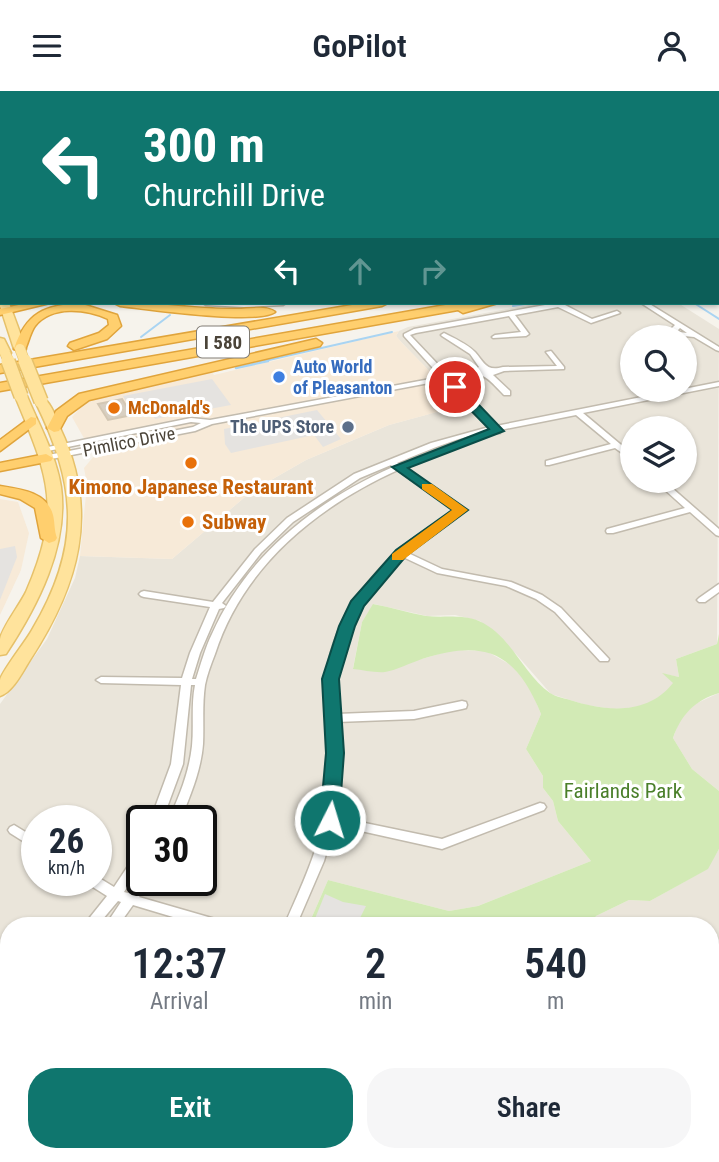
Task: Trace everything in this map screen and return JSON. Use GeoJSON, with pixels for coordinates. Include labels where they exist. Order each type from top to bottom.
{"type":"FeatureCollection","features":[{"type":"Feature","properties":{"kind":"highway"},"geometry":{"type":"LineString","coordinates":[[4,308],[28,305]]}},
{"type":"Feature","properties":{"kind":"highway"},"geometry":{"type":"LineString","coordinates":[[143,305],[249,314],[323,305]]}},
{"type":"Feature","properties":{"kind":"highway","name":"I 580"},"geometry":{"type":"LineString","coordinates":[[0,369],[370,305]]}},
{"type":"Feature","properties":{"kind":"highway","name":"I 580"},"geometry":{"type":"LineString","coordinates":[[0,381],[434,305]]}},
{"type":"Feature","properties":{"kind":"highway","name":"I 580"},"geometry":{"type":"LineString","coordinates":[[0,387],[464,305]]}},
{"type":"Feature","properties":{"kind":"highway"},"geometry":{"type":"LineString","coordinates":[[54,428],[68,406],[100,392],[483,305]]}},
{"type":"Feature","properties":{"kind":"highway"},"geometry":{"type":"LineString","coordinates":[[3,358],[93,341],[112,330],[116,322],[107,313],[93,309],[56,311],[30,325],[20,349]]}},
{"type":"Feature","properties":{"kind":"highway"},"geometry":{"type":"LineString","coordinates":[[0,397],[66,382],[101,370]]}},
{"type":"Feature","properties":{"kind":"highway"},"geometry":{"type":"LineString","coordinates":[[0,447],[31,421]]}},
{"type":"Feature","properties":{"kind":"highway"},"geometry":{"type":"LineString","coordinates":[[0,467],[45,454]]}},
{"type":"Feature","properties":{"kind":"highway"},"geometry":{"type":"LineString","coordinates":[[0,490],[38,503],[43,510],[49,538]]}},
{"type":"Feature","properties":{"kind":"main road"},"geometry":{"type":"LineString","coordinates":[[0,690],[47,618],[68,563],[73,541],[75,497],[63,450],[4,308]]}},
{"type":"Feature","properties":{"kind":"main road"},"geometry":{"type":"LineString","coordinates":[[0,341],[3,358],[22,396],[45,454],[56,500],[49,538],[34,590],[0,650]]}},
{"type":"Feature","properties":{"kind":"street"},"geometry":{"type":"LineString","coordinates":[[497,431],[406,335],[414,331],[558,305],[591,321],[617,313]]}},
{"type":"Feature","properties":{"kind":"street"},"geometry":{"type":"LineString","coordinates":[[647,305],[680,325]]}},
{"type":"Feature","properties":{"kind":"street"},"geometry":{"type":"LineString","coordinates":[[495,337],[526,334],[510,313]]}},
{"type":"Feature","properties":{"kind":"street"},"geometry":{"type":"LineString","coordinates":[[444,335],[472,353],[479,370],[491,373],[562,369],[550,352]]}},
{"type":"Feature","properties":{"kind":"street"},"geometry":{"type":"LineString","coordinates":[[697,336],[718,349]]}},
{"type":"Feature","properties":{"kind":"street","name":"Pimlico Drive"},"geometry":{"type":"LineString","coordinates":[[45,454],[195,429],[210,422],[479,370]]}},
{"type":"Feature","properties":{"kind":"street"},"geometry":{"type":"LineString","coordinates":[[491,373],[507,393]]}},
{"type":"Feature","properties":{"kind":"street"},"geometry":{"type":"LineString","coordinates":[[162,805],[177,764],[186,682],[195,653],[216,605],[258,551],[290,520],[329,492],[394,464],[497,431],[719,384]]}},
{"type":"Feature","properties":{"kind":"street"},"geometry":{"type":"LineString","coordinates":[[579,414],[618,445]]}},
{"type":"Feature","properties":{"kind":"street"},"geometry":{"type":"LineString","coordinates":[[549,463],[618,445]]}},
{"type":"Feature","properties":{"kind":"street"},"geometry":{"type":"LineString","coordinates":[[294,917],[330,820],[335,753],[331,679],[338,648],[357,605],[401,553],[461,510],[394,464]]}},
{"type":"Feature","properties":{"kind":"street"},"geometry":{"type":"LineString","coordinates":[[179,805],[196,756],[200,683],[228,608],[262,561],[297,525],[339,496],[394,464]]}},
{"type":"Feature","properties":{"kind":"street"},"geometry":{"type":"LineString","coordinates":[[673,493],[719,533]]}},
{"type":"Feature","properties":{"kind":"street"},"geometry":{"type":"LineString","coordinates":[[610,531],[691,509]]}},
{"type":"Feature","properties":{"kind":"street"},"geometry":{"type":"LineString","coordinates":[[401,553],[440,571],[508,584],[539,597],[558,610],[604,659]]}},
{"type":"Feature","properties":{"kind":"street"},"geometry":{"type":"LineString","coordinates":[[702,600],[719,587]]}},
{"type":"Feature","properties":{"kind":"street"},"geometry":{"type":"LineString","coordinates":[[145,594],[228,608]]}},
{"type":"Feature","properties":{"kind":"street"},"geometry":{"type":"LineString","coordinates":[[101,680],[200,683]]}},
{"type":"Feature","properties":{"kind":"street"},"geometry":{"type":"LineString","coordinates":[[332,718],[414,715],[462,705]]}},
{"type":"Feature","properties":{"kind":"street"},"geometry":{"type":"LineString","coordinates":[[330,820],[442,844],[540,807]]}},
{"type":"Feature","properties":{"kind":"street"},"geometry":{"type":"LineString","coordinates":[[13,830],[21,835]]}},
{"type":"Feature","properties":{"kind":"street"},"geometry":{"type":"LineString","coordinates":[[97,917],[126,879]]}},
{"type":"Feature","properties":{"kind":"street"},"geometry":{"type":"LineString","coordinates":[[112,892],[191,917]]}},
{"type":"Feature","properties":{"kind":"street"},"geometry":{"type":"LineString","coordinates":[[118,917],[134,896]]}},
{"type":"Feature","properties":{"kind":"shaded area"},"geometry":{"type":"Polygon","coordinates":[[[529,305],[681,305],[719,329],[717,644],[676,659],[679,677],[664,674],[674,683],[664,695],[641,707],[613,709],[586,705],[551,694],[516,654],[480,621],[455,615],[427,616],[374,604],[362,622],[353,668],[422,659],[452,650],[486,651],[511,665],[529,685],[541,714],[526,749],[543,776],[543,788],[553,801],[558,821],[591,861],[478,906],[449,911],[328,880],[312,917],[0,917],[0,704],[47,639],[75,578],[80,556],[172,559],[252,491],[306,460],[389,425],[462,405],[396,336],[399,331],[408,327],[529,305]]]}},
{"type":"Feature","properties":{"kind":"shaded area"},"geometry":{"type":"Polygon","coordinates":[[[399,331],[396,336],[402,343],[463,405],[389,425],[306,460],[252,491],[172,559],[80,556],[87,484],[84,468],[94,456],[72,417],[86,402],[96,397],[210,370],[214,375],[399,331]]]}},
{"type":"Feature","properties":{"kind":"shaded area"},"geometry":{"type":"Polygon","coordinates":[[[212,379],[231,405],[155,419],[151,412],[134,416],[123,396],[212,379]]]}},
{"type":"Feature","properties":{"kind":"shaded area"},"geometry":{"type":"Polygon","coordinates":[[[317,410],[341,439],[323,447],[314,435],[231,453],[225,444],[224,429],[317,410]]]}},
{"type":"Feature","properties":{"kind":"shaded area"},"geometry":{"type":"Polygon","coordinates":[[[0,499],[18,502],[29,533],[21,570],[0,615],[0,499]]]}},
{"type":"Feature","properties":{"kind":"shaded area"},"geometry":{"type":"Polygon","coordinates":[[[15,546],[17,557],[0,600],[0,549],[15,546]]]}},
{"type":"Feature","properties":{"kind":"shaded area"},"geometry":{"type":"Polygon","coordinates":[[[719,693],[719,791],[692,769],[673,738],[680,719],[695,704],[719,693]]]}},
{"type":"Feature","properties":{"kind":"shaded area"},"geometry":{"type":"Polygon","coordinates":[[[719,849],[719,917],[595,917],[629,900],[650,901],[707,869],[719,849]]]}},
{"type":"Feature","properties":{"kind":"shaded area"},"geometry":{"type":"Polygon","coordinates":[[[325,894],[343,902],[366,906],[360,917],[316,917],[325,894]]]}},
{"type":"Feature","properties":{"kind":"green space","name":"Fairlands Park"},"geometry":{"type":"Polygon","coordinates":[[[373,604],[426,616],[459,617],[479,621],[500,635],[532,676],[550,693],[584,704],[612,708],[639,706],[652,701],[673,683],[662,673],[679,677],[676,659],[717,644],[719,634],[719,693],[690,709],[673,738],[692,769],[719,791],[719,849],[708,869],[650,901],[629,900],[595,917],[312,917],[328,880],[449,911],[478,906],[591,861],[558,821],[553,801],[543,788],[543,776],[526,749],[541,714],[521,676],[496,656],[481,651],[464,650],[422,659],[385,672],[353,669],[362,622],[373,604]]]}},
{"type":"Feature","properties":{"kind":"building","name":"McDonald's"},"geometry":{"type":"Polygon","coordinates":[[[122,399],[132,415],[108,420],[98,404],[122,399]]]}},
{"type":"Feature","properties":{"kind":"waterway"},"geometry":{"type":"LineString","coordinates":[[513,306],[519,305]]}},
{"type":"Feature","properties":{"kind":"waterway"},"geometry":{"type":"LineString","coordinates":[[697,305],[719,319]]}},
{"type":"Feature","properties":{"kind":"waterway"},"geometry":{"type":"LineString","coordinates":[[141,337],[170,315]]}},
{"type":"Feature","properties":{"kind":"waterway"},"geometry":{"type":"LineString","coordinates":[[260,362],[392,332]]}},
{"type":"Feature","properties":{"kind":"waterway"},"geometry":{"type":"LineString","coordinates":[[236,368],[268,361]]}},
{"type":"Feature","properties":{"kind":"slow traffic"},"geometry":{"type":"LineString","coordinates":[[397,557],[461,510],[427,486]]}},
{"type":"Feature","properties":{"kind":"place","name":"Auto World of Pleasanton"},"geometry":{"type":"Point","coordinates":[279,377]}},
{"type":"Feature","properties":{"kind":"place","name":"McDonald's"},"geometry":{"type":"Point","coordinates":[114,408]}},
{"type":"Feature","properties":{"kind":"place","name":"The UPS Store"},"geometry":{"type":"Point","coordinates":[348,427]}},
{"type":"Feature","properties":{"kind":"place","name":"Kimono Japanese Restaurant"},"geometry":{"type":"Point","coordinates":[191,463]}},
{"type":"Feature","properties":{"kind":"place","name":"Subway"},"geometry":{"type":"Point","coordinates":[188,522]}},
{"type":"Feature","properties":{"kind":"route"},"geometry":{"type":"LineString","coordinates":[[330,820],[335,753],[331,679],[338,648],[347,626],[357,605],[401,553],[461,510],[398,467],[497,431],[455,387]]}}]}
